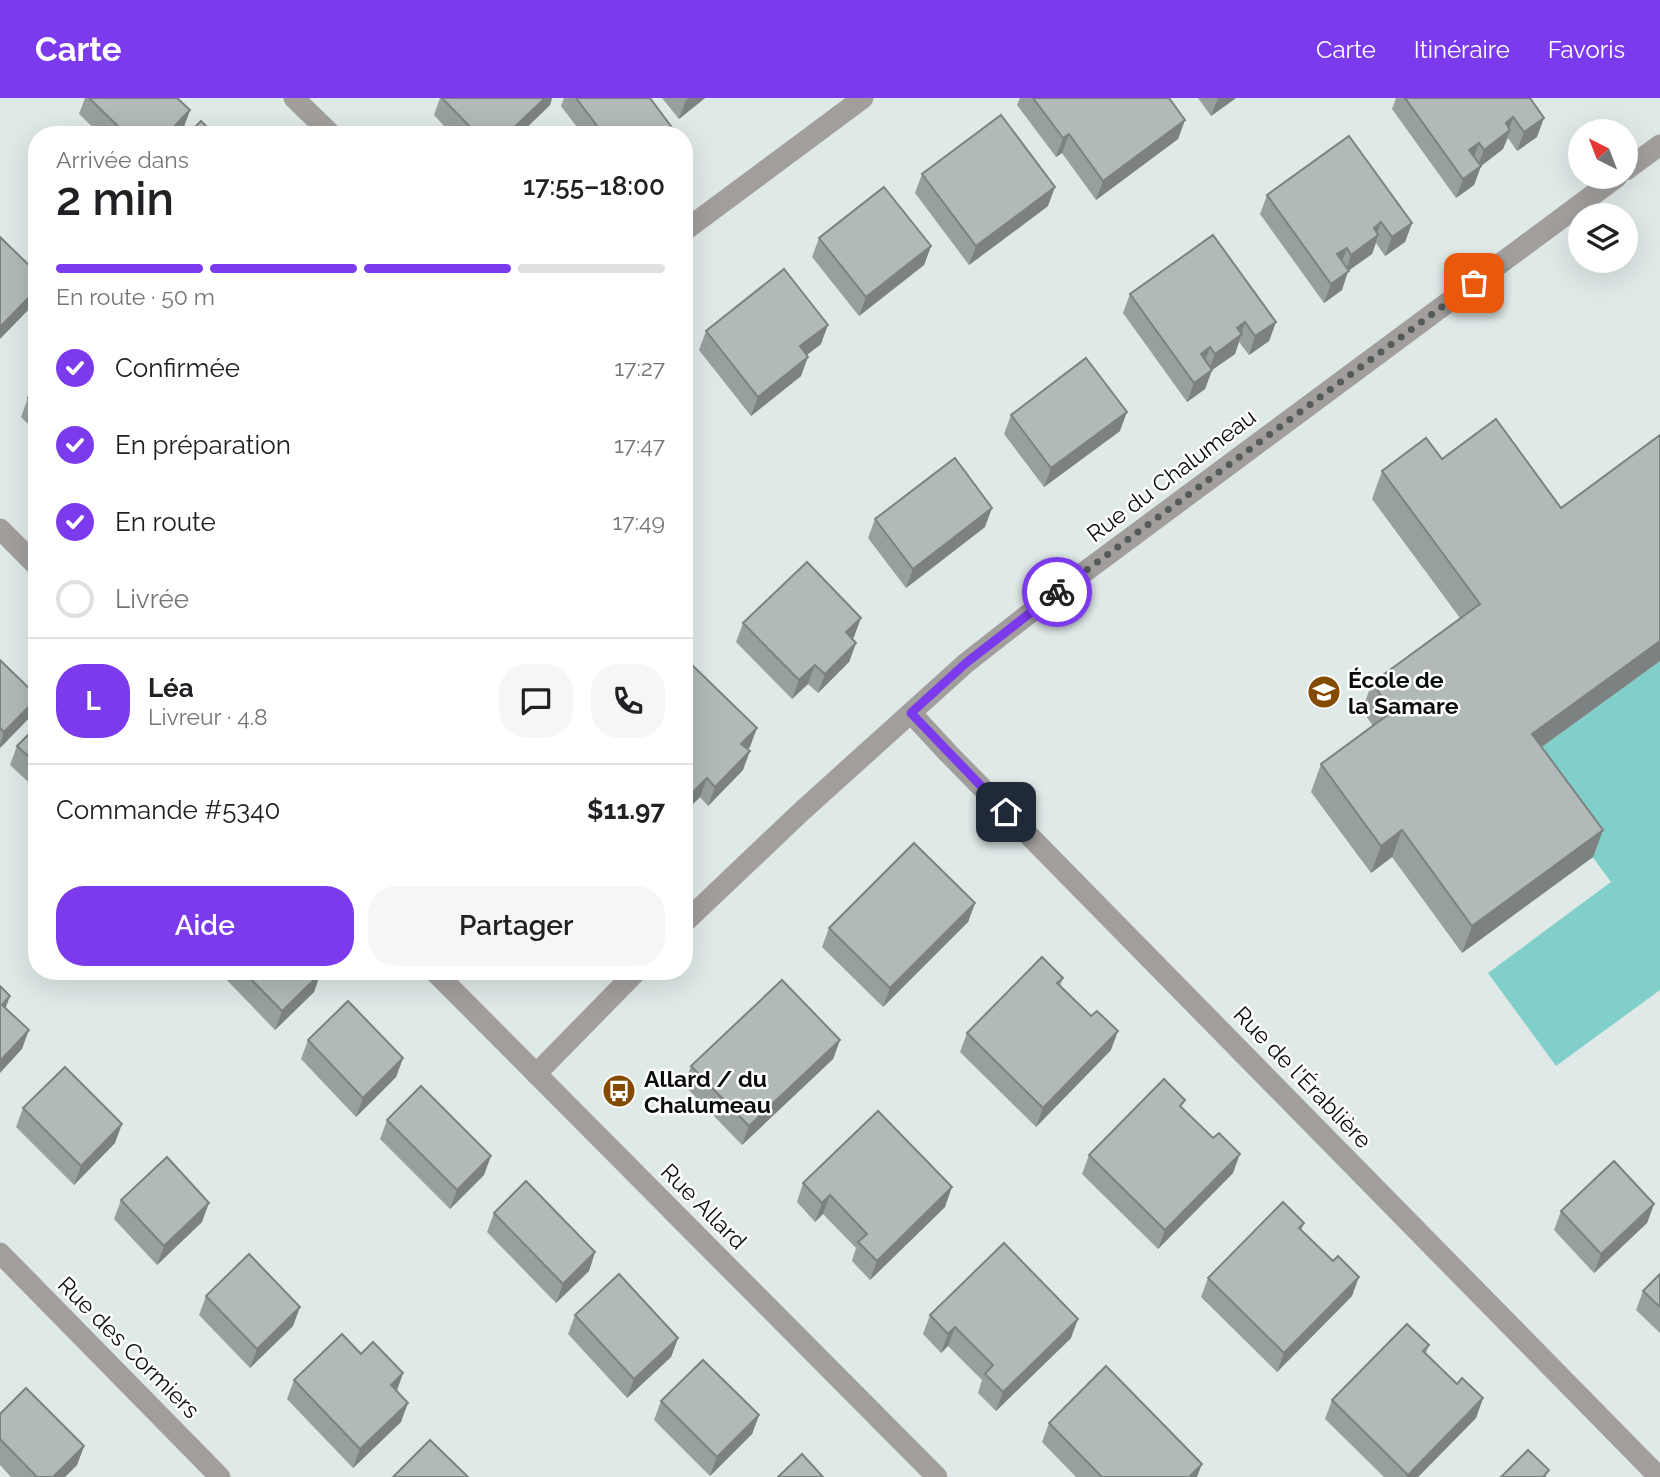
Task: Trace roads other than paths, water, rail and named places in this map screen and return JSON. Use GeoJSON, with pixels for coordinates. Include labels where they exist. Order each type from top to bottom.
{"type":"FeatureCollection","features":[{"type":"Feature","properties":{"kind":"street"},"geometry":{"type":"LineString","coordinates":[[294,98],[323,126]]}},
{"type":"Feature","properties":{"kind":"street"},"geometry":{"type":"LineString","coordinates":[[693,224],[863,98]]}},
{"type":"Feature","properties":{"kind":"street"},"geometry":{"type":"LineString","coordinates":[[1638,161],[1660,145]]}},
{"type":"Feature","properties":{"kind":"street","name":"Rue du Chalumeau"},"geometry":{"type":"LineString","coordinates":[[693,914],[802,811],[966,663],[1040,605],[1601,189]]}},
{"type":"Feature","properties":{"kind":"street"},"geometry":{"type":"LineString","coordinates":[[0,529],[28,557]]}},
{"type":"Feature","properties":{"kind":"street","name":"Rue de l'Érablière"},"geometry":{"type":"LineString","coordinates":[[911,713],[1659,1477]]}},
{"type":"Feature","properties":{"kind":"street","name":"Rue Allard"},"geometry":{"type":"LineString","coordinates":[[443,980],[937,1477]]}},
{"type":"Feature","properties":{"kind":"street"},"geometry":{"type":"LineString","coordinates":[[536,1074],[628,980]]}},
{"type":"Feature","properties":{"kind":"street","name":"Rue des Cormiers"},"geometry":{"type":"LineString","coordinates":[[0,1253],[220,1477]]}},
{"type":"Feature","properties":{"kind":"place","name":"École de la Samare"},"geometry":{"type":"Point","coordinates":[1324,692]}},
{"type":"Feature","properties":{"kind":"place","name":"Allard / du Chalumeau"},"geometry":{"type":"Point","coordinates":[619,1091]}}]}
